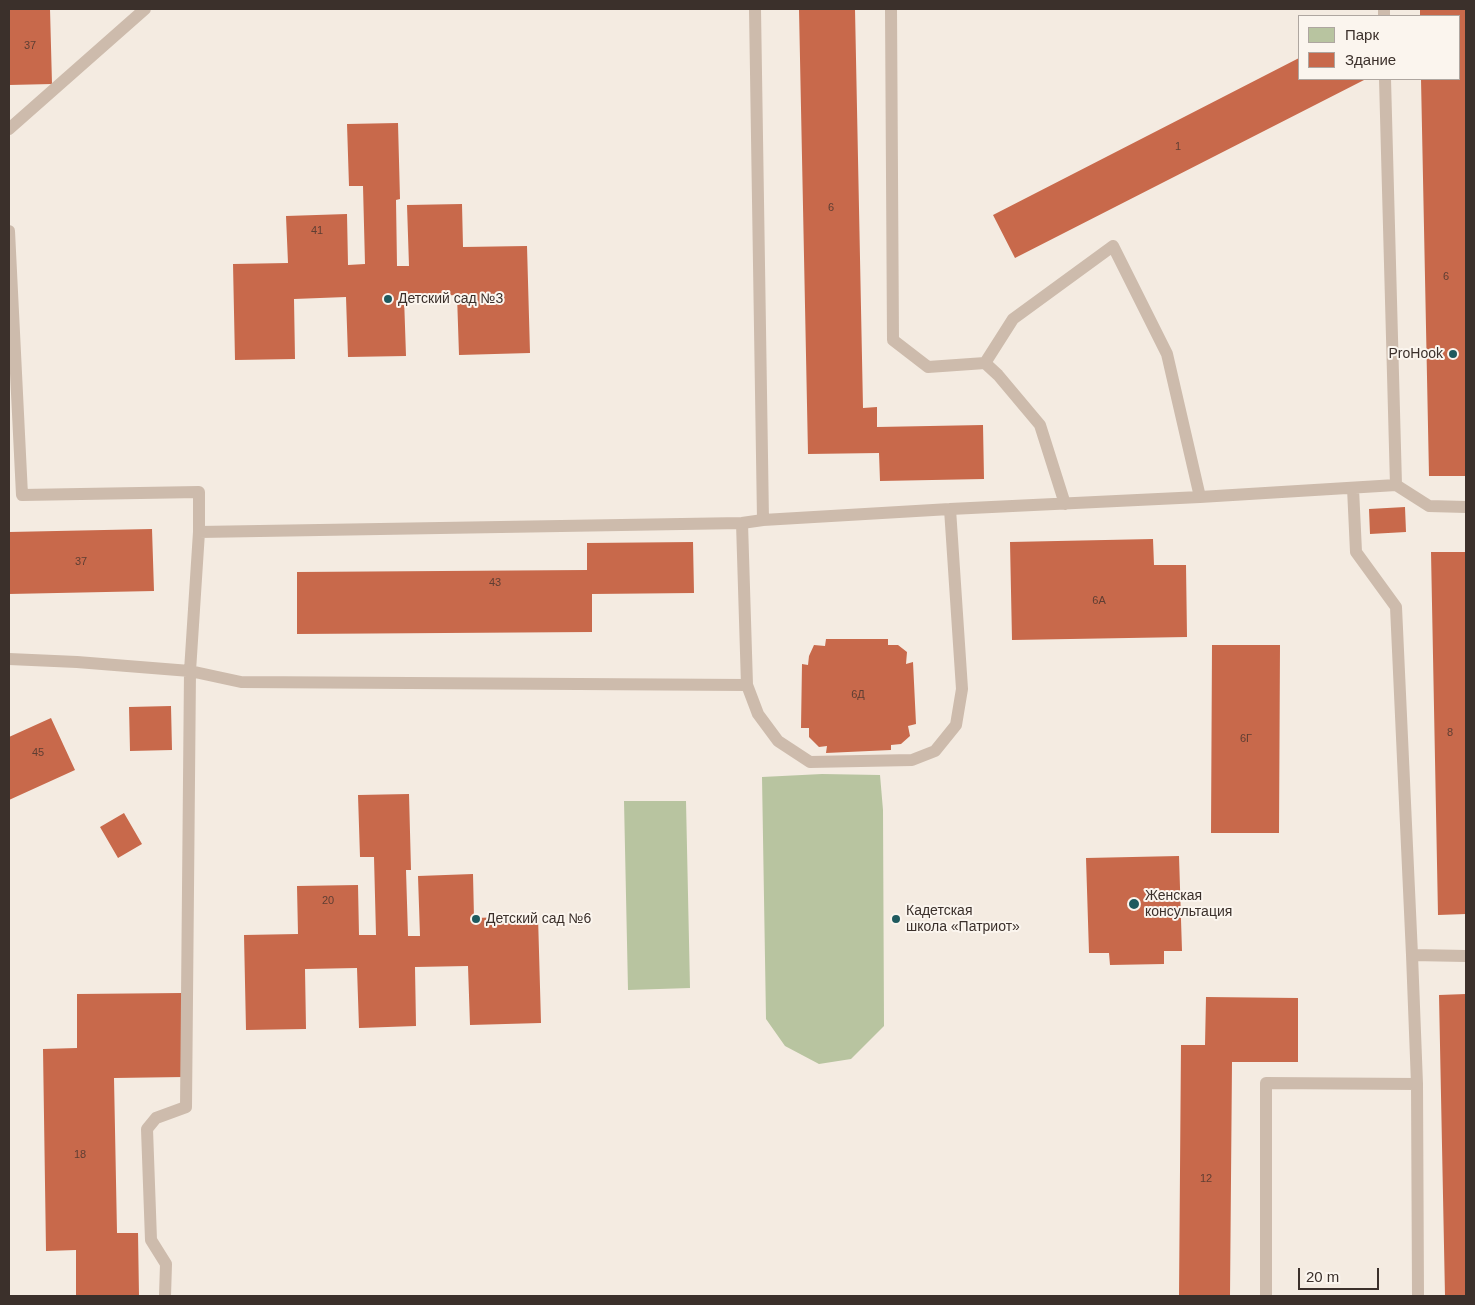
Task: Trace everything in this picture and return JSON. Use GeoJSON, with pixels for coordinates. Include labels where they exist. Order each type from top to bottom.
{"type":"FeatureCollection","features":[{"type":"Feature","properties":{"kind":"lane"},"geometry":{"type":"LineString","coordinates":[[9,129],[145,9]]}},
{"type":"Feature","properties":{"kind":"lane"},"geometry":{"type":"LineString","coordinates":[[755,9],[763,520]]}},
{"type":"Feature","properties":{"kind":"lane"},"geometry":{"type":"LineString","coordinates":[[891,9],[893,340],[928,367],[985,364],[998,375],[1040,425],[1065,504]]}},
{"type":"Feature","properties":{"kind":"lane"},"geometry":{"type":"LineString","coordinates":[[1385,80],[1396,485]]}},
{"type":"Feature","properties":{"kind":"lane"},"geometry":{"type":"LineString","coordinates":[[9,231],[22,495],[199,492],[199,532],[190,671],[186,1107],[156,1118],[147,1128],[151,1240],[166,1264],[165,1296]]}},
{"type":"Feature","properties":{"kind":"lane"},"geometry":{"type":"LineString","coordinates":[[985,364],[1013,319],[1114,246],[1167,354],[1200,497]]}},
{"type":"Feature","properties":{"kind":"lane"},"geometry":{"type":"LineString","coordinates":[[199,532],[742,523],[763,520],[950,509],[1396,485],[1429,506],[1466,506]]}},
{"type":"Feature","properties":{"kind":"lane"},"geometry":{"type":"LineString","coordinates":[[1353,488],[1356,552],[1396,607],[1417,1084],[1418,1296]]}},
{"type":"Feature","properties":{"kind":"lane"},"geometry":{"type":"LineString","coordinates":[[742,523],[747,685],[758,714],[778,741],[810,762],[912,760],[936,751],[956,726],[962,689],[950,509]]}},
{"type":"Feature","properties":{"kind":"lane"},"geometry":{"type":"LineString","coordinates":[[9,660],[77,662],[190,671],[241,682],[747,685]]}},
{"type":"Feature","properties":{"kind":"lane"},"geometry":{"type":"LineString","coordinates":[[1412,955],[1466,956]]}},
{"type":"Feature","properties":{"kind":"lane"},"geometry":{"type":"LineString","coordinates":[[1266,1296],[1266,1083],[1417,1084]]}},
{"type":"Feature","properties":{"kind":"green space"},"geometry":{"type":"Polygon","coordinates":[[[822,774],[880,775],[883,810],[884,1026],[851,1059],[819,1064],[785,1046],[766,1019],[762,777],[822,774]]]}},
{"type":"Feature","properties":{"kind":"green space"},"geometry":{"type":"Polygon","coordinates":[[[624,801],[686,801],[690,988],[628,990],[624,801]]]}},
{"type":"Feature","properties":{"kind":"building"},"geometry":{"type":"Polygon","coordinates":[[[9,9],[50,9],[52,84],[9,85],[9,9]]]}},
{"type":"Feature","properties":{"kind":"building"},"geometry":{"type":"Polygon","coordinates":[[[799,9],[855,9],[863,408],[877,407],[877,427],[983,425],[984,479],[880,481],[879,453],[808,454],[799,9]]]}},
{"type":"Feature","properties":{"kind":"building"},"geometry":{"type":"Polygon","coordinates":[[[1420,9],[1466,9],[1466,476],[1429,476],[1421,80],[1460,80],[1460,15],[1420,15],[1420,9]]]}},
{"type":"Feature","properties":{"kind":"building"},"geometry":{"type":"Polygon","coordinates":[[[1298,59],[1298,80],[1364,80],[1015,258],[993,215],[1298,59]]]}},
{"type":"Feature","properties":{"kind":"building"},"geometry":{"type":"Polygon","coordinates":[[[398,123],[400,199],[396,200],[397,266],[409,266],[407,205],[462,204],[463,247],[527,246],[530,353],[459,355],[457,295],[404,297],[406,356],[348,357],[346,297],[294,299],[295,359],[235,360],[233,264],[288,263],[286,216],[347,214],[348,265],[365,264],[363,186],[349,186],[347,124],[398,123]]]}},
{"type":"Feature","properties":{"kind":"building"},"geometry":{"type":"Polygon","coordinates":[[[1405,507],[1406,532],[1370,534],[1369,509],[1405,507]]]}},
{"type":"Feature","properties":{"kind":"building"},"geometry":{"type":"Polygon","coordinates":[[[152,529],[154,591],[9,594],[9,532],[152,529]]]}},
{"type":"Feature","properties":{"kind":"building"},"geometry":{"type":"Polygon","coordinates":[[[1153,539],[1154,565],[1186,565],[1187,637],[1012,640],[1010,542],[1153,539]]]}},
{"type":"Feature","properties":{"kind":"building"},"geometry":{"type":"Polygon","coordinates":[[[693,542],[694,593],[592,594],[592,632],[297,634],[297,572],[587,570],[587,543],[693,542]]]}},
{"type":"Feature","properties":{"kind":"building"},"geometry":{"type":"Polygon","coordinates":[[[1431,552],[1466,552],[1466,914],[1438,915],[1431,552]]]}},
{"type":"Feature","properties":{"kind":"building"},"geometry":{"type":"Polygon","coordinates":[[[826,639],[888,639],[888,645],[898,645],[907,652],[906,664],[913,662],[916,724],[908,726],[910,736],[901,744],[891,745],[891,750],[826,753],[827,746],[819,747],[809,737],[809,728],[801,728],[802,664],[808,665],[809,656],[814,645],[825,646],[826,639]]]}},
{"type":"Feature","properties":{"kind":"building"},"geometry":{"type":"Polygon","coordinates":[[[1212,645],[1280,645],[1279,833],[1211,833],[1212,645]]]}},
{"type":"Feature","properties":{"kind":"building"},"geometry":{"type":"Polygon","coordinates":[[[171,706],[172,750],[130,751],[129,707],[171,706]]]}},
{"type":"Feature","properties":{"kind":"building"},"geometry":{"type":"Polygon","coordinates":[[[51,718],[75,770],[9,800],[9,737],[51,718]]]}},
{"type":"Feature","properties":{"kind":"building"},"geometry":{"type":"Polygon","coordinates":[[[409,794],[411,870],[406,870],[408,936],[420,936],[418,876],[473,874],[474,918],[538,916],[541,1023],[470,1025],[468,966],[415,967],[416,1026],[359,1028],[357,968],[305,969],[306,1029],[246,1030],[244,935],[298,934],[297,886],[358,885],[359,935],[376,935],[374,857],[360,857],[358,795],[409,794]]]}},
{"type":"Feature","properties":{"kind":"building"},"geometry":{"type":"Polygon","coordinates":[[[124,813],[142,844],[118,858],[100,827],[124,813]]]}},
{"type":"Feature","properties":{"kind":"building","name":"Женская консультация"},"geometry":{"type":"Polygon","coordinates":[[[1179,856],[1182,951],[1164,951],[1164,964],[1110,965],[1109,953],[1089,953],[1086,858],[1179,856]]]}},
{"type":"Feature","properties":{"kind":"building"},"geometry":{"type":"Polygon","coordinates":[[[182,993],[184,1077],[114,1078],[117,1233],[138,1233],[139,1296],[76,1296],[76,1250],[46,1251],[43,1049],[77,1048],[77,994],[182,993]]]}},
{"type":"Feature","properties":{"kind":"building"},"geometry":{"type":"Polygon","coordinates":[[[1466,994],[1466,1296],[1445,1296],[1439,995],[1466,994]]]}},
{"type":"Feature","properties":{"kind":"building"},"geometry":{"type":"Polygon","coordinates":[[[1206,997],[1298,998],[1298,1062],[1232,1062],[1230,1296],[1179,1296],[1181,1045],[1205,1045],[1206,997]]]}},
{"type":"Feature","properties":{"kind":"place","name":"Детский сад №3"},"geometry":{"type":"Point","coordinates":[388,299]}},
{"type":"Feature","properties":{"kind":"place","name":"ProHook"},"geometry":{"type":"Point","coordinates":[1453,354]}},
{"type":"Feature","properties":{"kind":"place","name":"Женская консультация"},"geometry":{"type":"Point","coordinates":[1134,904]}},
{"type":"Feature","properties":{"kind":"place","name":"Детский сад №6"},"geometry":{"type":"Point","coordinates":[476,919]}},
{"type":"Feature","properties":{"kind":"place","name":"Кадетская школа «Патриот»"},"geometry":{"type":"Point","coordinates":[896,919]}}]}
